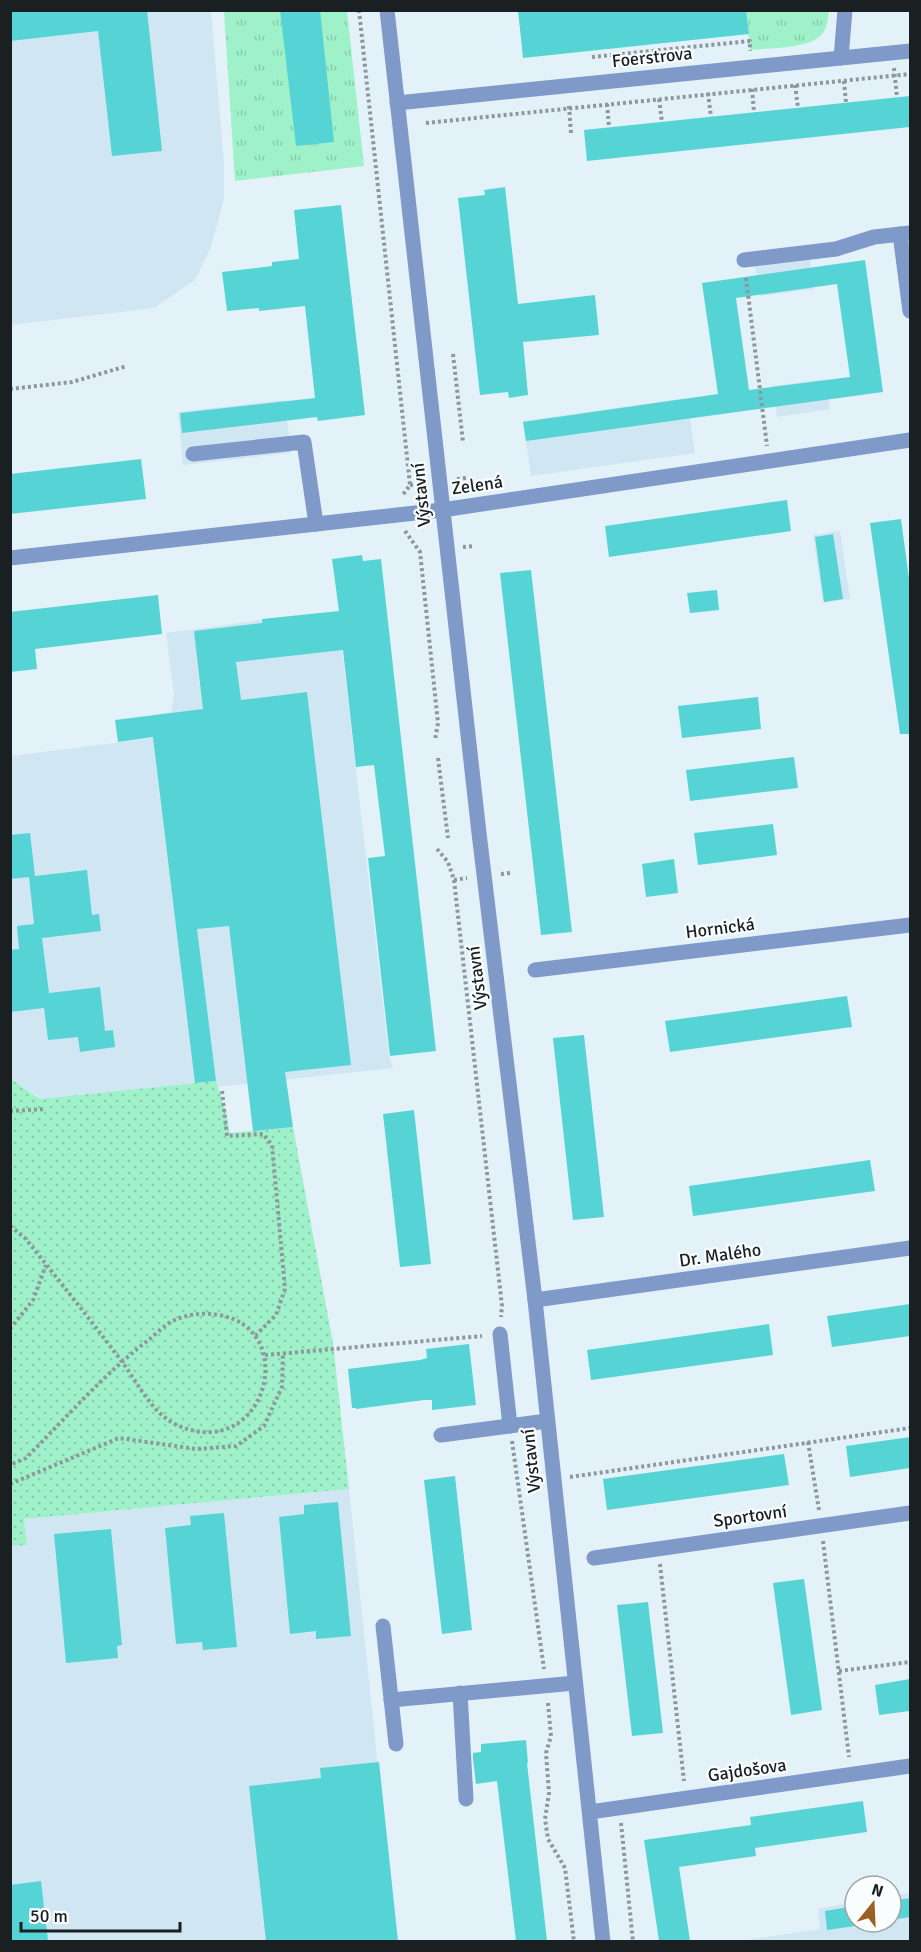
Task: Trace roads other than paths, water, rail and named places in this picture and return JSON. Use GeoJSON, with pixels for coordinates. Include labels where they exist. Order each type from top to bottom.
{"type":"FeatureCollection","features":[{"type":"Feature","properties":{"kind":"street","name":"Výstavní"},"geometry":{"type":"LineString","coordinates":[[387,10],[442,510],[535,1300],[603,1941]]}},
{"type":"Feature","properties":{"kind":"street"},"geometry":{"type":"LineString","coordinates":[[841,58],[845,10]]}},
{"type":"Feature","properties":{"kind":"street","name":"Foerstrova"},"geometry":{"type":"LineString","coordinates":[[397,103],[910,51]]}},
{"type":"Feature","properties":{"kind":"street"},"geometry":{"type":"LineString","coordinates":[[744,260],[836,249],[874,237],[905,234],[910,311]]}},
{"type":"Feature","properties":{"kind":"street","name":"Zelená"},"geometry":{"type":"LineString","coordinates":[[10,558],[442,510],[910,440]]}},
{"type":"Feature","properties":{"kind":"street"},"geometry":{"type":"LineString","coordinates":[[193,454],[304,442],[316,524]]}},
{"type":"Feature","properties":{"kind":"street","name":"Hornická"},"geometry":{"type":"LineString","coordinates":[[535,970],[910,925]]}},
{"type":"Feature","properties":{"kind":"street","name":"Dr. Malého"},"geometry":{"type":"LineString","coordinates":[[535,1300],[910,1248]]}},
{"type":"Feature","properties":{"kind":"street"},"geometry":{"type":"LineString","coordinates":[[500,1334],[510,1426]]}},
{"type":"Feature","properties":{"kind":"street"},"geometry":{"type":"LineString","coordinates":[[441,1435],[547,1421]]}},
{"type":"Feature","properties":{"kind":"street","name":"Sportovní"},"geometry":{"type":"LineString","coordinates":[[594,1558],[910,1513]]}},
{"type":"Feature","properties":{"kind":"street"},"geometry":{"type":"LineString","coordinates":[[383,1626],[396,1744]]}},
{"type":"Feature","properties":{"kind":"street"},"geometry":{"type":"LineString","coordinates":[[391,1700],[575,1683]]}},
{"type":"Feature","properties":{"kind":"street"},"geometry":{"type":"LineString","coordinates":[[460,1694],[466,1799]]}},
{"type":"Feature","properties":{"kind":"street","name":"Gajdošova"},"geometry":{"type":"LineString","coordinates":[[590,1812],[910,1766]]}}]}
